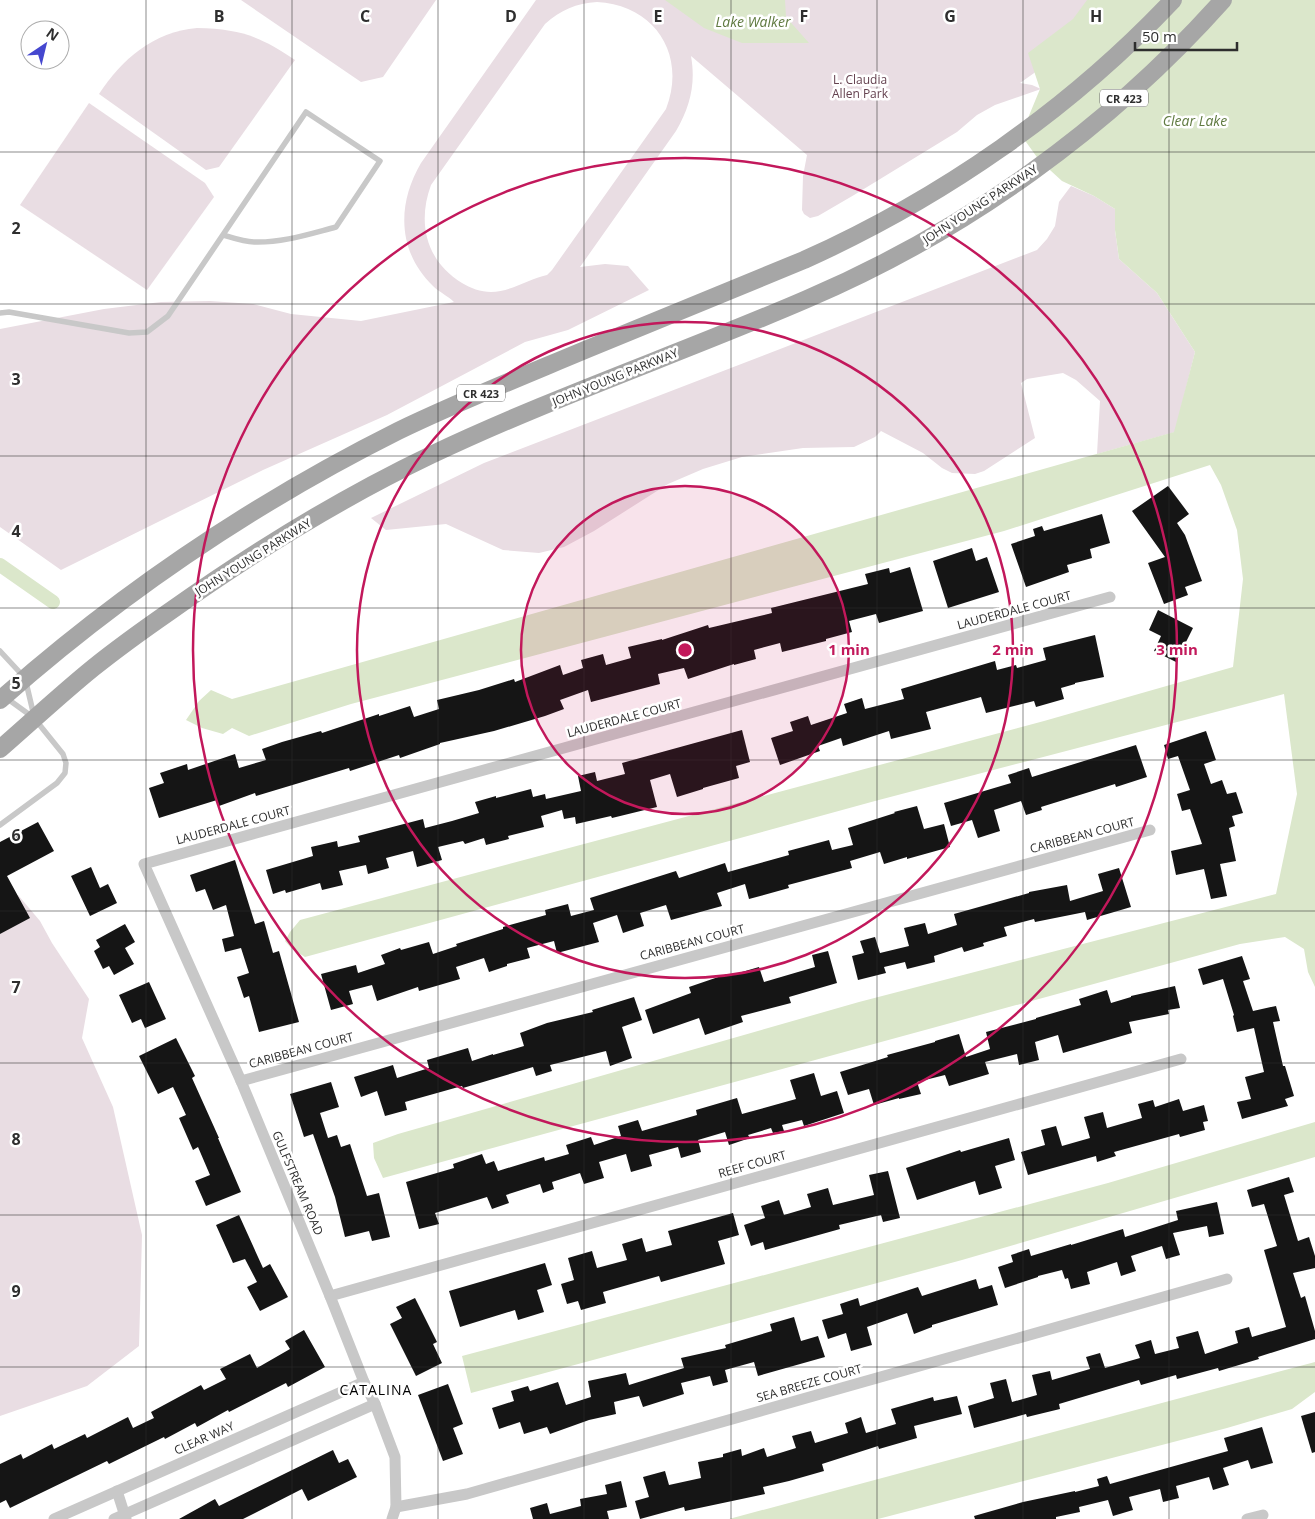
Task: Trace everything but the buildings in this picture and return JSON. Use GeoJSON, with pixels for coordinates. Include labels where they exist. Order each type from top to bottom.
{"type":"FeatureCollection","features":[{"type":"Feature","properties":{"kind":"main road","name":"CR 423"},"geometry":{"type":"LineString","coordinates":[[1,696],[107,612],[167,568],[258,508],[342,460],[468,398],[830,248],[899,213],[943,187],[994,154],[1099,72],[1173,0]]}},
{"type":"Feature","properties":{"kind":"main road","name":"JOHN YOUNG PARKWAY"},"geometry":{"type":"LineString","coordinates":[[0,750],[94,667],[213,580],[267,545],[369,487],[431,455],[483,432],[808,299],[858,276],[949,226],[1015,183],[1096,123],[1170,56],[1223,0]]}},
{"type":"Feature","properties":{"kind":"street","name":"LAUDERDALE COURT"},"geometry":{"type":"LineString","coordinates":[[144,864],[1110,597]]}},
{"type":"Feature","properties":{"kind":"street","name":"CARIBBEAN COURT"},"geometry":{"type":"LineString","coordinates":[[241,1081],[1150,830]]}},
{"type":"Feature","properties":{"kind":"street","name":"GULFSTREAM ROAD"},"geometry":{"type":"LineString","coordinates":[[144,864],[241,1081],[364,1382],[375,1404],[395,1457],[396,1507],[392,1519]]}},
{"type":"Feature","properties":{"kind":"street","name":"REEF COURT"},"geometry":{"type":"LineString","coordinates":[[330,1296],[1181,1059]]}},
{"type":"Feature","properties":{"kind":"street","name":"SEA BREEZE COURT"},"geometry":{"type":"LineString","coordinates":[[396,1507],[467,1494],[1227,1279]]}},
{"type":"Feature","properties":{"kind":"street","name":"CLEAR WAY"},"geometry":{"type":"LineString","coordinates":[[54,1519],[364,1382]]}},
{"type":"Feature","properties":{"kind":"street"},"geometry":{"type":"LineString","coordinates":[[117,1491],[121,1518],[375,1404]]}},
{"type":"Feature","properties":{"kind":"street"},"geometry":{"type":"LineString","coordinates":[[1247,1519],[1263,1515]]}},
{"type":"Feature","properties":{"kind":"lane"},"geometry":{"type":"LineString","coordinates":[[0,313],[9,312],[129,333],[147,332],[168,316],[306,112],[380,161],[336,227],[288,240],[252,242],[223,235]]}},
{"type":"Feature","properties":{"kind":"lane"},"geometry":{"type":"LineString","coordinates":[[0,651],[25,678],[34,718]]}},
{"type":"Feature","properties":{"kind":"lane"},"geometry":{"type":"LineString","coordinates":[[0,825],[57,784],[65,773],[66,763],[63,754],[34,718],[1,696]]}},
{"type":"Feature","properties":{"kind":"green space"},"geometry":{"type":"Polygon","coordinates":[[[241,0],[436,0],[383,77],[361,82],[241,0]]]}},
{"type":"Feature","properties":{"kind":"green space","name":"L. Claudia Allen Park"},"geometry":{"type":"Polygon","coordinates":[[[536,0],[1090,0],[1044,66],[1020,83],[1041,89],[995,105],[977,115],[957,132],[854,195],[818,216],[810,218],[802,210],[803,176],[807,155],[691,56],[693,76],[691,95],[681,122],[580,267],[605,264],[628,266],[649,290],[568,330],[525,342],[387,415],[263,470],[61,570],[0,527],[0,329],[104,309],[161,302],[210,301],[253,304],[291,314],[361,321],[454,302],[435,288],[421,272],[407,243],[404,227],[405,211],[413,179],[421,163],[536,0]],[[597,2],[582,4],[563,11],[545,24],[431,185],[425,213],[425,227],[428,240],[440,264],[465,285],[491,292],[512,288],[547,275],[666,109],[671,89],[672,70],[669,52],[661,36],[650,23],[635,12],[617,5],[597,2]]]}},
{"type":"Feature","properties":{"kind":"green space"},"geometry":{"type":"Polygon","coordinates":[[[197,28],[226,30],[249,35],[271,45],[295,60],[219,167],[206,170],[99,94],[118,69],[140,49],[166,35],[197,28]]]}},
{"type":"Feature","properties":{"kind":"green space"},"geometry":{"type":"Polygon","coordinates":[[[89,103],[205,183],[214,197],[147,290],[20,205],[89,103]]]}},
{"type":"Feature","properties":{"kind":"green space"},"geometry":{"type":"Polygon","coordinates":[[[1071,186],[1094,196],[1115,209],[1115,230],[1119,259],[1157,293],[1195,352],[1175,432],[1097,454],[1100,401],[1076,380],[1063,373],[1027,379],[1021,383],[1035,438],[984,471],[975,474],[952,473],[942,468],[923,453],[881,431],[875,437],[854,447],[803,448],[742,457],[703,469],[668,484],[594,531],[564,547],[539,553],[503,550],[446,524],[386,530],[371,518],[484,463],[1037,250],[1055,226],[1059,202],[1071,186]]]}},
{"type":"Feature","properties":{"kind":"green space"},"geometry":{"type":"Polygon","coordinates":[[[18,895],[40,921],[52,943],[89,999],[82,1038],[113,1107],[142,1235],[139,1346],[87,1386],[0,1416],[0,908],[18,895]]]}},
{"type":"Feature","properties":{"kind":"water","name":"Lake Walker"},"geometry":{"type":"Polygon","coordinates":[[[665,0],[785,0],[786,17],[809,43],[742,43],[704,28],[665,0]]]}},
{"type":"Feature","properties":{"kind":"water","name":"Clear Lake"},"geometry":{"type":"Polygon","coordinates":[[[1087,0],[1315,0],[1315,987],[1308,972],[1304,949],[1285,937],[1240,944],[383,1178],[374,1158],[373,1143],[398,1134],[859,1002],[1276,894],[1297,794],[1284,694],[875,801],[305,957],[291,948],[285,941],[300,920],[1044,721],[1233,667],[1243,579],[1237,530],[1221,485],[1210,465],[1004,531],[351,704],[249,736],[232,728],[223,734],[202,728],[186,720],[199,701],[211,690],[232,699],[1174,432],[1195,352],[1157,293],[1119,259],[1115,230],[1115,209],[1094,196],[1062,181],[1039,160],[1021,135],[1040,89],[1028,53],[1073,19],[1087,0]]]}},
{"type":"Feature","properties":{"kind":"water"},"geometry":{"type":"Polygon","coordinates":[[[1315,1122],[1315,1157],[962,1260],[471,1393],[462,1356],[1108,1183],[1315,1122]]]}},
{"type":"Feature","properties":{"kind":"water"},"geometry":{"type":"Polygon","coordinates":[[[1315,1362],[1315,1392],[1292,1409],[1227,1428],[878,1519],[729,1519],[1315,1362]]]}},
{"type":"Feature","properties":{"kind":"waterway"},"geometry":{"type":"LineString","coordinates":[[0,565],[53,602]]}},
{"type":"Feature","properties":{"kind":"district","name":"CATALINA"},"geometry":{"type":"Point","coordinates":[376,1389]}}]}
